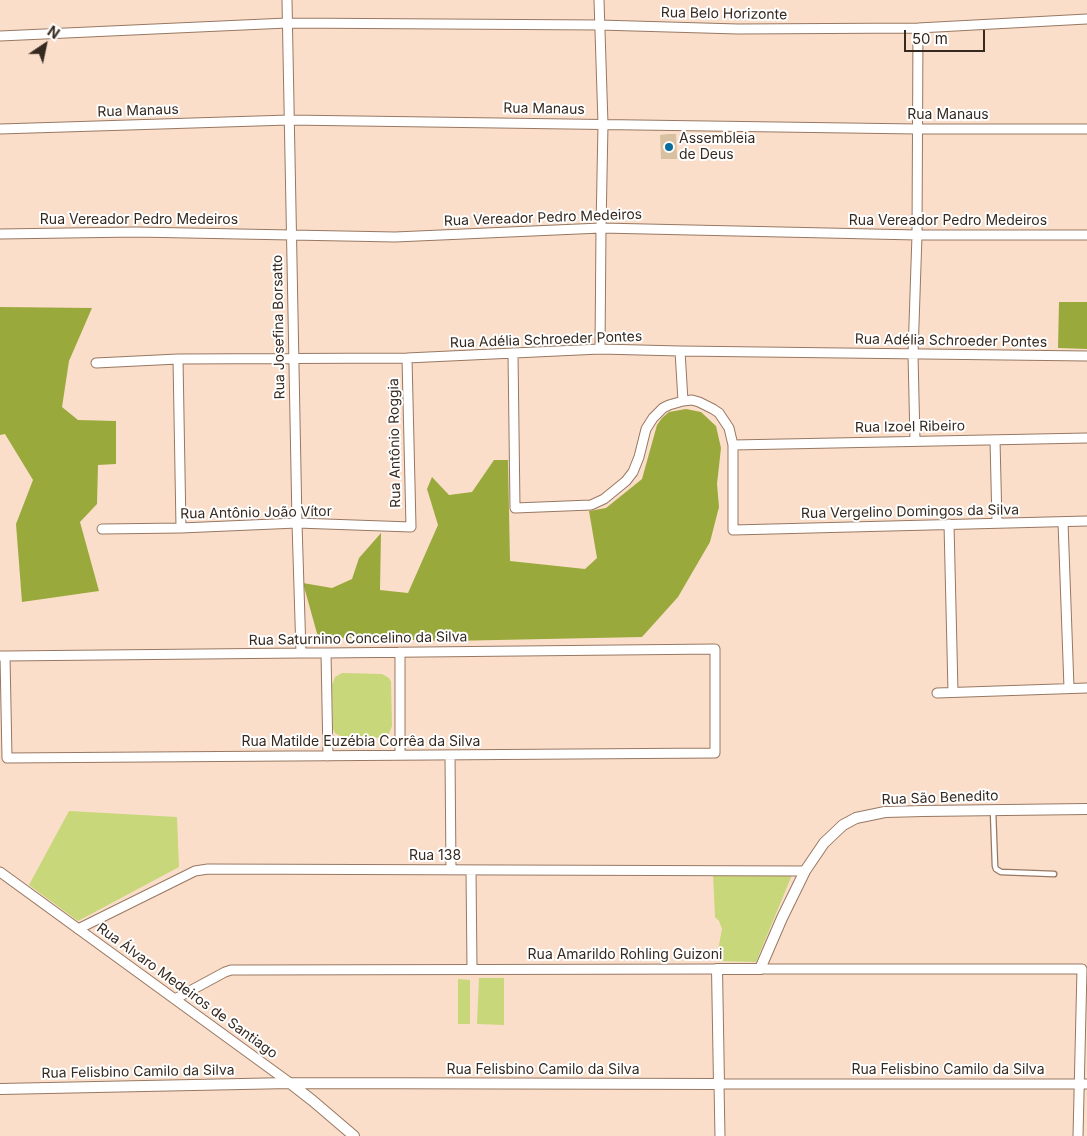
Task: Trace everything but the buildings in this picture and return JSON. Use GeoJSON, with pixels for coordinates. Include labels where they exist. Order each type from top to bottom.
{"type":"FeatureCollection","features":[{"type":"Feature","properties":{"kind":"street","name":"Rua Josefina Borsatto"},"geometry":{"type":"LineString","coordinates":[[287,0],[293,358],[301,653]]}},
{"type":"Feature","properties":{"kind":"street"},"geometry":{"type":"LineString","coordinates":[[599,0],[603,124],[600,349]]}},
{"type":"Feature","properties":{"kind":"street","name":"Rua Belo Horizonte"},"geometry":{"type":"LineString","coordinates":[[0,36],[287,22],[599,25],[738,29],[918,28],[1087,18]]}},
{"type":"Feature","properties":{"kind":"street"},"geometry":{"type":"LineString","coordinates":[[915,441],[913,354],[917,235],[918,28]]}},
{"type":"Feature","properties":{"kind":"street","name":"Rua Manaus"},"geometry":{"type":"LineString","coordinates":[[0,129],[289,120],[1087,129]]}},
{"type":"Feature","properties":{"kind":"street","name":"Rua Vereador Pedro Medeiros"},"geometry":{"type":"LineString","coordinates":[[0,234],[136,232],[395,237],[601,228],[917,235],[1087,235]]}},
{"type":"Feature","properties":{"kind":"street","name":"Rua Adélia Schroeder Pontes"},"geometry":{"type":"LineString","coordinates":[[96,363],[178,359],[407,358],[600,349],[1087,356]]}},
{"type":"Feature","properties":{"kind":"street"},"geometry":{"type":"LineString","coordinates":[[680,351],[683,400]]}},
{"type":"Feature","properties":{"kind":"street"},"geometry":{"type":"LineString","coordinates":[[512,353],[515,508],[591,505],[604,499],[634,472],[649,422],[669,404],[683,400],[699,402],[719,413],[729,428],[733,444]]}},
{"type":"Feature","properties":{"kind":"street","name":"Rua Antônio Roggia"},"geometry":{"type":"LineString","coordinates":[[407,358],[411,527]]}},
{"type":"Feature","properties":{"kind":"street"},"geometry":{"type":"LineString","coordinates":[[178,359],[181,528]]}},
{"type":"Feature","properties":{"kind":"street","name":"Rua Izoel Ribeiro"},"geometry":{"type":"LineString","coordinates":[[733,444],[1087,438]]}},
{"type":"Feature","properties":{"kind":"street"},"geometry":{"type":"LineString","coordinates":[[995,440],[997,523]]}},
{"type":"Feature","properties":{"kind":"street","name":"Rua Vergelino Domingos da Silva"},"geometry":{"type":"LineString","coordinates":[[733,444],[733,530],[1087,521]]}},
{"type":"Feature","properties":{"kind":"street"},"geometry":{"type":"LineString","coordinates":[[1062,522],[1069,688]]}},
{"type":"Feature","properties":{"kind":"street","name":"Rua Antônio João Vítor"},"geometry":{"type":"LineString","coordinates":[[102,529],[297,523],[411,527]]}},
{"type":"Feature","properties":{"kind":"street"},"geometry":{"type":"LineString","coordinates":[[948,524],[953,692]]}},
{"type":"Feature","properties":{"kind":"street","name":"Rua Saturnino Concelino da Silva"},"geometry":{"type":"LineString","coordinates":[[2,656],[715,649],[715,753]]}},
{"type":"Feature","properties":{"kind":"street"},"geometry":{"type":"LineString","coordinates":[[400,652],[400,755]]}},
{"type":"Feature","properties":{"kind":"street"},"geometry":{"type":"LineString","coordinates":[[326,653],[328,756]]}},
{"type":"Feature","properties":{"kind":"street","name":"Rua Matilde Euzébia Corrêa da Silva"},"geometry":{"type":"LineString","coordinates":[[2,656],[7,758],[715,753]]}},
{"type":"Feature","properties":{"kind":"street"},"geometry":{"type":"LineString","coordinates":[[937,693],[1087,688]]}},
{"type":"Feature","properties":{"kind":"street"},"geometry":{"type":"LineString","coordinates":[[450,755],[451,870]]}},
{"type":"Feature","properties":{"kind":"street","name":"Rua São Benedito"},"geometry":{"type":"LineString","coordinates":[[760,969],[782,918],[805,872],[833,833],[856,818],[885,812],[1087,809]]}},
{"type":"Feature","properties":{"kind":"street","name":"Rua 138"},"geometry":{"type":"LineString","coordinates":[[78,929],[195,871],[208,869],[805,872]]}},
{"type":"Feature","properties":{"kind":"street"},"geometry":{"type":"LineString","coordinates":[[471,870],[472,969]]}},
{"type":"Feature","properties":{"kind":"street","name":"Rua Álvaro Medeiros de Santiago"},"geometry":{"type":"LineString","coordinates":[[0,872],[313,1101],[354,1136]]}},
{"type":"Feature","properties":{"kind":"street","name":"Rua Amarildo Rohling Guizoni"},"geometry":{"type":"LineString","coordinates":[[175,999],[231,970],[1082,968],[1083,1084]]}},
{"type":"Feature","properties":{"kind":"street"},"geometry":{"type":"LineString","coordinates":[[717,969],[720,1136]]}},
{"type":"Feature","properties":{"kind":"street","name":"Rua Felisbino Camilo da Silva"},"geometry":{"type":"LineString","coordinates":[[0,1089],[290,1084],[1083,1084]]}},
{"type":"Feature","properties":{"kind":"street"},"geometry":{"type":"LineString","coordinates":[[1078,1136],[1083,1084]]}},
{"type":"Feature","properties":{"kind":"lane"},"geometry":{"type":"LineString","coordinates":[[993,810],[996,869],[1002,872],[1054,874]]}},
{"type":"Feature","properties":{"kind":"green space"},"geometry":{"type":"Polygon","coordinates":[[[1059,302],[1087,302],[1087,349],[1058,348],[1059,302]]]}},
{"type":"Feature","properties":{"kind":"green space"},"geometry":{"type":"Polygon","coordinates":[[[0,307],[92,308],[69,361],[62,407],[78,420],[116,421],[116,464],[98,465],[97,504],[80,522],[99,591],[22,602],[16,524],[33,480],[5,434],[0,435],[0,307]]]}},
{"type":"Feature","properties":{"kind":"green space"},"geometry":{"type":"Polygon","coordinates":[[[686,409],[701,412],[716,426],[721,448],[717,484],[719,507],[710,542],[678,597],[642,637],[449,641],[318,637],[303,583],[332,588],[352,579],[359,558],[381,533],[380,590],[408,593],[438,525],[427,489],[432,477],[449,495],[472,492],[494,460],[508,460],[510,561],[585,569],[597,558],[589,511],[606,508],[642,479],[657,425],[669,412],[686,409]]]}},
{"type":"Feature","properties":{"kind":"green space"},"geometry":{"type":"Polygon","coordinates":[[[342,673],[382,674],[389,678],[391,682],[392,726],[386,737],[342,737],[335,733],[333,729],[332,685],[335,677],[342,673]]]}},
{"type":"Feature","properties":{"kind":"green space"},"geometry":{"type":"Polygon","coordinates":[[[69,811],[177,817],[179,867],[78,921],[29,885],[69,811]]]}},
{"type":"Feature","properties":{"kind":"green space"},"geometry":{"type":"Polygon","coordinates":[[[713,874],[792,875],[756,962],[716,961],[722,929],[715,917],[713,874]]]}},
{"type":"Feature","properties":{"kind":"green space"},"geometry":{"type":"Polygon","coordinates":[[[479,978],[504,978],[504,1025],[477,1024],[479,978]]]}},
{"type":"Feature","properties":{"kind":"green space"},"geometry":{"type":"Polygon","coordinates":[[[458,979],[470,980],[470,1024],[458,1024],[458,979]]]}},
{"type":"Feature","properties":{"kind":"place","name":"Assembleia de Deus"},"geometry":{"type":"Point","coordinates":[669,147]}}]}
